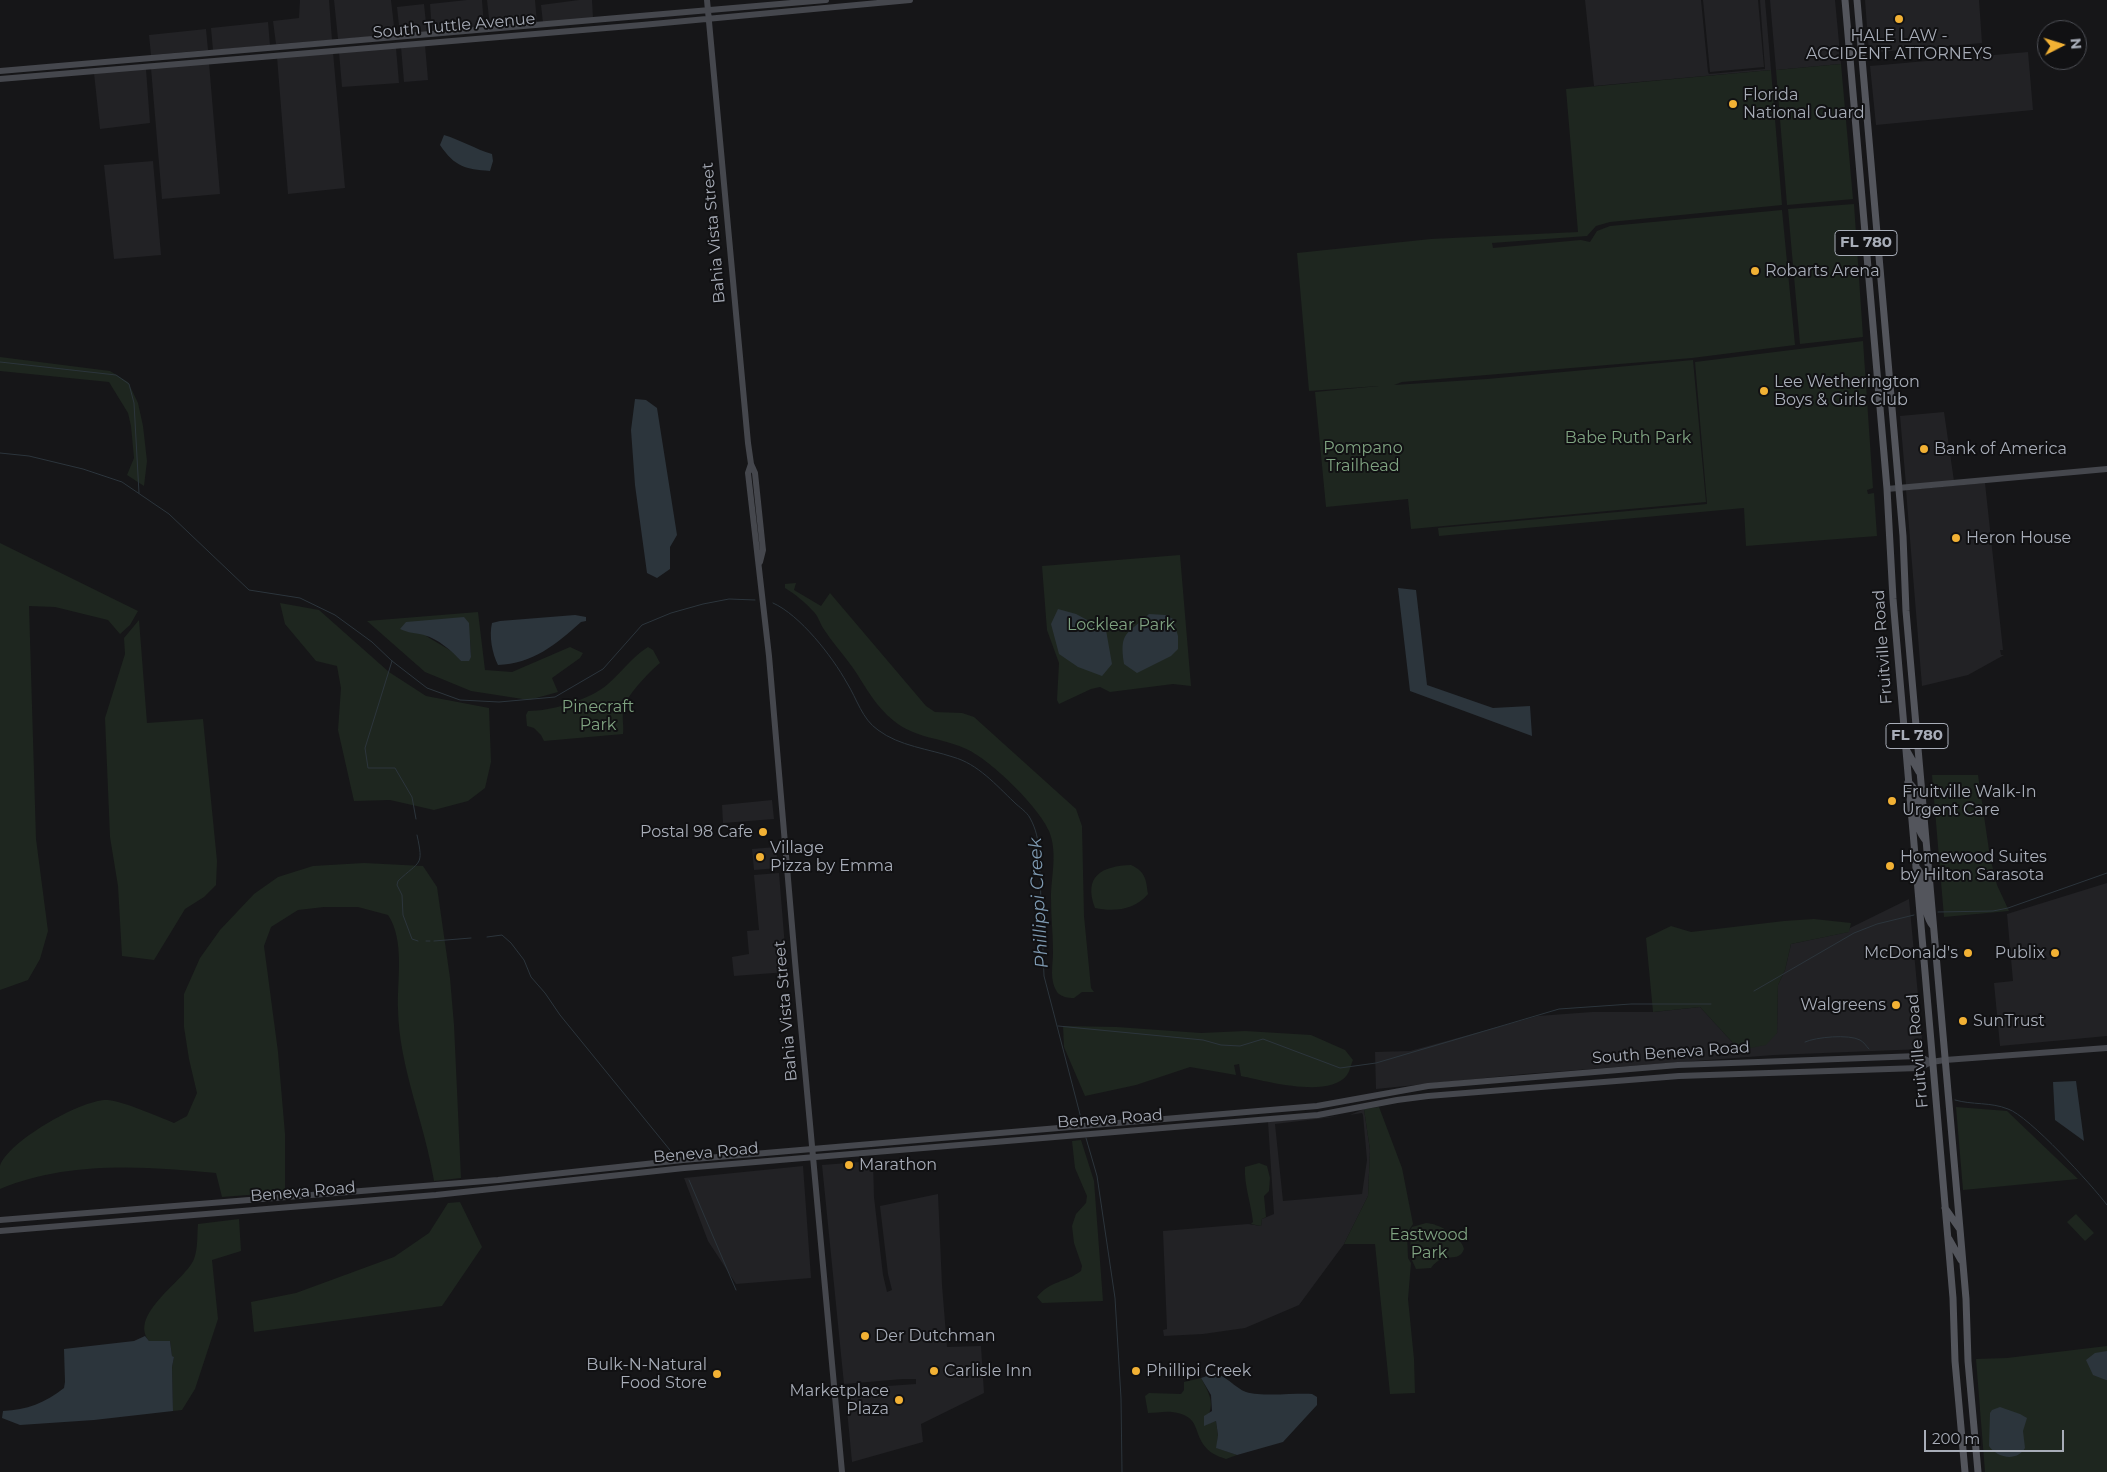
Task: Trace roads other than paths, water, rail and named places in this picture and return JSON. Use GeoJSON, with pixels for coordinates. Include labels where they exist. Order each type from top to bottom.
{"type":"FeatureCollection","features":[{"type":"Feature","properties":{"kind":"main road","name":"Bahia Vista Street"},"geometry":{"type":"LineString","coordinates":[[707,0],[736,327],[751,464],[748,472],[756,551],[760,563],[765,613],[812,1150],[844,1472]]}},
{"type":"Feature","properties":{"kind":"main road","name":"South Tuttle Avenue"},"geometry":{"type":"LineString","coordinates":[[0,79],[708,15],[826,0]]}},
{"type":"Feature","properties":{"kind":"main road","name":"South Tuttle Avenue"},"geometry":{"type":"LineString","coordinates":[[0,71],[910,0]]}},
{"type":"Feature","properties":{"kind":"main road","name":"Fruitville Road"},"geometry":{"type":"LineString","coordinates":[[1845,0],[1887,489],[1892,599],[1953,1298],[1955,1361],[1965,1472]]}},
{"type":"Feature","properties":{"kind":"main road","name":"Fruitville Road"},"geometry":{"type":"LineString","coordinates":[[1857,0],[1899,488],[1905,599],[1963,1262],[1968,1361],[1978,1472]]}},
{"type":"Feature","properties":{"kind":"main road"},"geometry":{"type":"LineString","coordinates":[[1887,489],[2107,469]]}},
{"type":"Feature","properties":{"kind":"main road"},"geometry":{"type":"LineString","coordinates":[[1906,749],[1920,775]]}},
{"type":"Feature","properties":{"kind":"main road"},"geometry":{"type":"LineString","coordinates":[[1908,782],[1914,786],[1916,792],[1919,831],[1927,841]]}},
{"type":"Feature","properties":{"kind":"main road"},"geometry":{"type":"LineString","coordinates":[[1916,866],[1922,874],[1927,917],[1933,926]]}},
{"type":"Feature","properties":{"kind":"main road","name":"South Beneva Road"},"geometry":{"type":"LineString","coordinates":[[1414,1097],[1679,1076],[1919,1068],[1931,1062],[1945,1060],[2107,1048]]}},
{"type":"Feature","properties":{"kind":"main road","name":"South Beneva Road"},"geometry":{"type":"LineString","coordinates":[[1413,1088],[1678,1064],[1918,1056],[1931,1062]]}},
{"type":"Feature","properties":{"kind":"main road","name":"Beneva Road"},"geometry":{"type":"LineString","coordinates":[[0,1220],[561,1174],[624,1166],[1066,1126],[1317,1106],[1413,1088]]}},
{"type":"Feature","properties":{"kind":"main road","name":"Beneva Road"},"geometry":{"type":"LineString","coordinates":[[0,1231],[436,1195],[674,1169],[813,1159],[1318,1115],[1414,1097]]}},
{"type":"Feature","properties":{"kind":"main road"},"geometry":{"type":"LineString","coordinates":[[561,1174],[562,1182]]}},
{"type":"Feature","properties":{"kind":"main road"},"geometry":{"type":"LineString","coordinates":[[1945,1208],[1960,1229]]}},
{"type":"Feature","properties":{"kind":"main road"},"geometry":{"type":"LineString","coordinates":[[1948,1238],[1963,1262]]}},
{"type":"Feature","properties":{"kind":"waterway"},"geometry":{"type":"LineString","coordinates":[[0,362],[116,375],[129,384],[134,403],[139,493]]}},
{"type":"Feature","properties":{"kind":"waterway","name":"Phillippi Creek"},"geometry":{"type":"LineString","coordinates":[[0,453],[29,456],[83,469],[122,482],[169,514],[249,590],[300,598],[335,615],[372,642],[392,661],[427,688],[460,700],[499,702],[555,697],[603,669],[642,625],[671,613],[703,604],[729,599],[755,600]]}},
{"type":"Feature","properties":{"kind":"waterway","name":"Phillippi Creek"},"geometry":{"type":"LineString","coordinates":[[773,603],[794,617],[815,637],[841,672],[864,715],[872,725],[895,740],[953,757],[971,765],[993,782],[1030,818],[1034,826],[1039,851],[1044,976],[1082,1122]]}},
{"type":"Feature","properties":{"kind":"waterway"},"geometry":{"type":"LineString","coordinates":[[392,661],[365,748],[368,768],[395,768],[412,797],[416,819]]}},
{"type":"Feature","properties":{"kind":"waterway"},"geometry":{"type":"LineString","coordinates":[[417,835],[420,858],[416,866],[398,881],[397,885],[402,895],[403,915],[412,939],[418,941]]}},
{"type":"Feature","properties":{"kind":"waterway"},"geometry":{"type":"LineString","coordinates":[[1938,912],[1993,911],[2008,908],[2107,873]]}},
{"type":"Feature","properties":{"kind":"waterway"},"geometry":{"type":"LineString","coordinates":[[1754,991],[1854,933],[1877,924],[1914,915]]}},
{"type":"Feature","properties":{"kind":"waterway"},"geometry":{"type":"LineString","coordinates":[[487,937],[502,935],[511,943],[524,960],[531,977],[560,1015],[674,1155]]}},
{"type":"Feature","properties":{"kind":"waterway"},"geometry":{"type":"LineString","coordinates":[[434,941],[471,938]]}},
{"type":"Feature","properties":{"kind":"waterway"},"geometry":{"type":"LineString","coordinates":[[1058,1026],[1203,1040],[1221,1045],[1240,1046],[1263,1039],[1340,1068],[1376,1063],[1559,1009],[1631,1004],[1711,1004]]}},
{"type":"Feature","properties":{"kind":"waterway"},"geometry":{"type":"LineString","coordinates":[[1805,1042],[1824,1038],[1848,1037],[1860,1040],[1869,1049]]}},
{"type":"Feature","properties":{"kind":"waterway"},"geometry":{"type":"LineString","coordinates":[[1955,1100],[2002,1107],[2018,1114],[2060,1152],[2107,1205]]}},
{"type":"Feature","properties":{"kind":"waterway"},"geometry":{"type":"LineString","coordinates":[[1086,1138],[1097,1176],[1115,1298],[1121,1398],[1122,1472]]}},
{"type":"Feature","properties":{"kind":"waterway"},"geometry":{"type":"LineString","coordinates":[[689,1180],[736,1290]]}},
{"type":"Feature","properties":{"kind":"place","name":"HALE LAW - ACCIDENT ATTORNEYS"},"geometry":{"type":"Point","coordinates":[1899,19]}},
{"type":"Feature","properties":{"kind":"place","name":"Florida National Guard"},"geometry":{"type":"Point","coordinates":[1733,104]}},
{"type":"Feature","properties":{"kind":"place","name":"Robarts Arena"},"geometry":{"type":"Point","coordinates":[1755,271]}},
{"type":"Feature","properties":{"kind":"place","name":"Lee Wetherington Boys & Girls Club"},"geometry":{"type":"Point","coordinates":[1764,391]}},
{"type":"Feature","properties":{"kind":"place","name":"Bank of America"},"geometry":{"type":"Point","coordinates":[1924,449]}},
{"type":"Feature","properties":{"kind":"place","name":"Heron House"},"geometry":{"type":"Point","coordinates":[1956,538]}},
{"type":"Feature","properties":{"kind":"place","name":"Fruitville Walk-In Urgent Care"},"geometry":{"type":"Point","coordinates":[1892,801]}},
{"type":"Feature","properties":{"kind":"place","name":"Postal 98 Cafe"},"geometry":{"type":"Point","coordinates":[763,832]}},
{"type":"Feature","properties":{"kind":"place","name":"Village Pizza by Emma"},"geometry":{"type":"Point","coordinates":[760,857]}},
{"type":"Feature","properties":{"kind":"place","name":"Homewood Suites by Hilton Sarasota"},"geometry":{"type":"Point","coordinates":[1890,866]}},
{"type":"Feature","properties":{"kind":"place","name":"McDonald's"},"geometry":{"type":"Point","coordinates":[1968,953]}},
{"type":"Feature","properties":{"kind":"place","name":"Publix"},"geometry":{"type":"Point","coordinates":[2055,953]}},
{"type":"Feature","properties":{"kind":"place","name":"Walgreens"},"geometry":{"type":"Point","coordinates":[1896,1005]}},
{"type":"Feature","properties":{"kind":"place","name":"SunTrust"},"geometry":{"type":"Point","coordinates":[1963,1021]}},
{"type":"Feature","properties":{"kind":"place","name":"Marathon"},"geometry":{"type":"Point","coordinates":[849,1165]}},
{"type":"Feature","properties":{"kind":"place","name":"Der Dutchman"},"geometry":{"type":"Point","coordinates":[865,1336]}},
{"type":"Feature","properties":{"kind":"place","name":"Carlisle Inn"},"geometry":{"type":"Point","coordinates":[934,1371]}},
{"type":"Feature","properties":{"kind":"place","name":"Phillipi Creek"},"geometry":{"type":"Point","coordinates":[1136,1371]}},
{"type":"Feature","properties":{"kind":"place","name":"Bulk-N-Natural Food Store"},"geometry":{"type":"Point","coordinates":[717,1374]}},
{"type":"Feature","properties":{"kind":"place","name":"Marketplace Plaza"},"geometry":{"type":"Point","coordinates":[899,1400]}},
{"type":"Feature","properties":{"kind":"park label","name":"Babe Ruth Park"},"geometry":{"type":"Point","coordinates":[1628,438]}},
{"type":"Feature","properties":{"kind":"park label","name":"Pompano Trailhead"},"geometry":{"type":"Point","coordinates":[1363,457]}},
{"type":"Feature","properties":{"kind":"park label","name":"Locklear Park"},"geometry":{"type":"Point","coordinates":[1121,625]}},
{"type":"Feature","properties":{"kind":"park label","name":"Pinecraft Park"},"geometry":{"type":"Point","coordinates":[598,716]}},
{"type":"Feature","properties":{"kind":"park label","name":"Eastwood Park"},"geometry":{"type":"Point","coordinates":[1429,1244]}}]}
